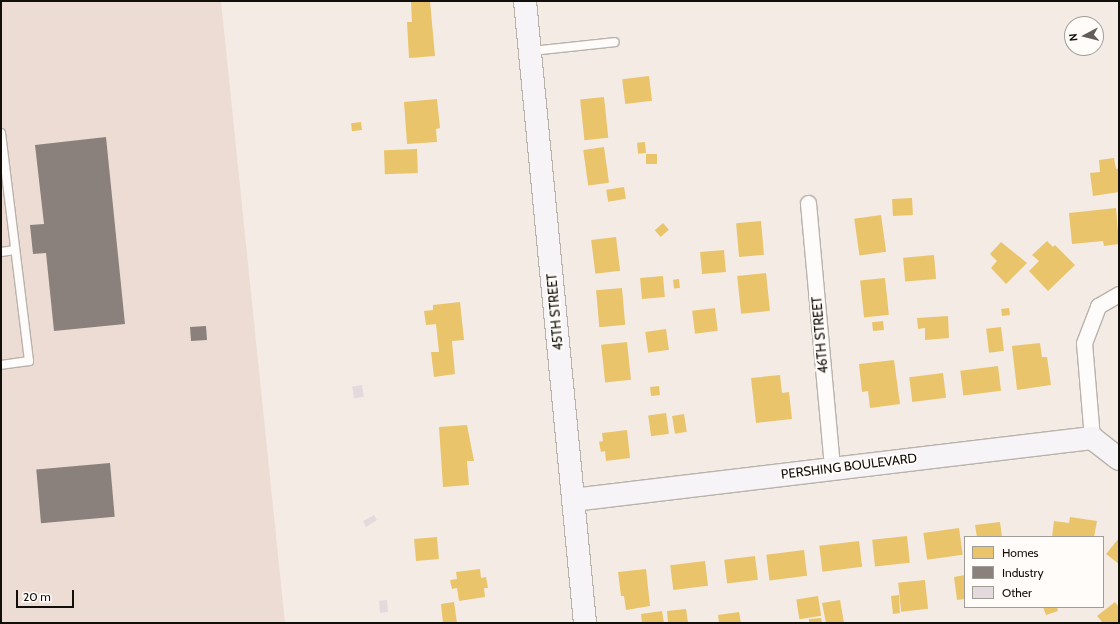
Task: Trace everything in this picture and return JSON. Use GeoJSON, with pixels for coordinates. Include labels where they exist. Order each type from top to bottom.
{"type":"FeatureCollection","features":[{"type":"Feature","properties":{"kind":"street","name":"45TH STREET"},"geometry":{"type":"LineString","coordinates":[[525,1],[585,623]]}},
{"type":"Feature","properties":{"kind":"street","name":"46TH STREET"},"geometry":{"type":"LineString","coordinates":[[808,203],[832,468]]}},
{"type":"Feature","properties":{"kind":"street"},"geometry":{"type":"LineString","coordinates":[[1119,294],[1098,306],[1084,343],[1092,438],[1119,459]]}},
{"type":"Feature","properties":{"kind":"street","name":"PERSHING BOULEVARD"},"geometry":{"type":"LineString","coordinates":[[573,500],[1092,438]]}},
{"type":"Feature","properties":{"kind":"lane"},"geometry":{"type":"LineString","coordinates":[[530,52],[615,42]]}},
{"type":"Feature","properties":{"kind":"lane"},"geometry":{"type":"LineString","coordinates":[[1,133],[29,362],[1,365]]}},
{"type":"Feature","properties":{"kind":"lane"},"geometry":{"type":"LineString","coordinates":[[1,252],[15,250]]}},
{"type":"Feature","properties":{"kind":"shaded area"},"geometry":{"type":"Polygon","coordinates":[[[1,1],[221,1],[285,623],[1,623],[1,1]]]}},
{"type":"Feature","properties":{"kind":"building: Homes"},"geometry":{"type":"Polygon","coordinates":[[[430,1],[435,56],[409,58],[407,22],[412,22],[411,2],[430,1]]]}},
{"type":"Feature","properties":{"kind":"building: Homes"},"geometry":{"type":"Polygon","coordinates":[[[649,76],[652,101],[625,104],[622,79],[649,76]]]}},
{"type":"Feature","properties":{"kind":"building: Homes"},"geometry":{"type":"Polygon","coordinates":[[[604,97],[608,138],[584,140],[580,100],[604,97]]]}},
{"type":"Feature","properties":{"kind":"building: Homes"},"geometry":{"type":"Polygon","coordinates":[[[437,99],[440,128],[436,129],[437,142],[407,144],[404,102],[437,99]]]}},
{"type":"Feature","properties":{"kind":"building: Homes"},"geometry":{"type":"Polygon","coordinates":[[[361,122],[362,130],[352,131],[351,123],[361,122]]]}},
{"type":"Feature","properties":{"kind":"building: Homes"},"geometry":{"type":"Polygon","coordinates":[[[645,142],[646,153],[638,154],[637,143],[645,142]]]}},
{"type":"Feature","properties":{"kind":"building: Homes"},"geometry":{"type":"Polygon","coordinates":[[[604,147],[609,183],[588,186],[583,150],[604,147]]]}},
{"type":"Feature","properties":{"kind":"building: Homes"},"geometry":{"type":"Polygon","coordinates":[[[417,149],[418,173],[385,174],[384,150],[417,149]]]}},
{"type":"Feature","properties":{"kind":"building: Homes"},"geometry":{"type":"Polygon","coordinates":[[[646,154],[657,154],[657,164],[646,164],[646,154]]]}},
{"type":"Feature","properties":{"kind":"building: Homes"},"geometry":{"type":"Polygon","coordinates":[[[1114,158],[1116,169],[1119,168],[1119,192],[1093,196],[1090,173],[1100,172],[1099,160],[1114,158]]]}},
{"type":"Feature","properties":{"kind":"building: Homes"},"geometry":{"type":"Polygon","coordinates":[[[624,187],[626,199],[608,202],[606,190],[624,187]]]}},
{"type":"Feature","properties":{"kind":"building: Homes"},"geometry":{"type":"Polygon","coordinates":[[[912,198],[913,215],[893,216],[892,199],[912,198]]]}},
{"type":"Feature","properties":{"kind":"building: Homes"},"geometry":{"type":"Polygon","coordinates":[[[1116,208],[1119,244],[1104,246],[1103,241],[1072,244],[1069,213],[1116,208]]]}},
{"type":"Feature","properties":{"kind":"building: Homes"},"geometry":{"type":"Polygon","coordinates":[[[881,215],[886,252],[859,255],[854,219],[881,215]]]}},
{"type":"Feature","properties":{"kind":"building: Homes"},"geometry":{"type":"Polygon","coordinates":[[[761,221],[764,255],[739,257],[736,223],[761,221]]]}},
{"type":"Feature","properties":{"kind":"building: Homes"},"geometry":{"type":"Polygon","coordinates":[[[663,223],[669,230],[661,237],[655,230],[663,223]]]}},
{"type":"Feature","properties":{"kind":"building: Homes"},"geometry":{"type":"Polygon","coordinates":[[[616,237],[620,271],[595,274],[591,240],[616,237]]]}},
{"type":"Feature","properties":{"kind":"building: Homes"},"geometry":{"type":"Polygon","coordinates":[[[1047,241],[1053,247],[1055,245],[1075,265],[1048,291],[1029,271],[1039,261],[1032,255],[1047,241]]]}},
{"type":"Feature","properties":{"kind":"building: Homes"},"geometry":{"type":"Polygon","coordinates":[[[1001,242],[1027,263],[1006,284],[991,268],[997,261],[990,254],[1001,242]]]}},
{"type":"Feature","properties":{"kind":"building: Homes"},"geometry":{"type":"Polygon","coordinates":[[[724,250],[726,272],[702,274],[700,252],[724,250]]]}},
{"type":"Feature","properties":{"kind":"building: Homes"},"geometry":{"type":"Polygon","coordinates":[[[934,255],[936,279],[905,282],[903,258],[934,255]]]}},
{"type":"Feature","properties":{"kind":"building: Homes"},"geometry":{"type":"Polygon","coordinates":[[[766,273],[770,311],[741,314],[737,276],[766,273]]]}},
{"type":"Feature","properties":{"kind":"building: Homes"},"geometry":{"type":"Polygon","coordinates":[[[663,276],[665,297],[642,299],[640,278],[663,276]]]}},
{"type":"Feature","properties":{"kind":"building: Homes"},"geometry":{"type":"Polygon","coordinates":[[[885,278],[889,315],[864,317],[860,281],[885,278]]]}},
{"type":"Feature","properties":{"kind":"building: Homes"},"geometry":{"type":"Polygon","coordinates":[[[679,279],[680,288],[674,289],[673,280],[679,279]]]}},
{"type":"Feature","properties":{"kind":"building: Homes"},"geometry":{"type":"Polygon","coordinates":[[[622,288],[625,325],[599,327],[596,290],[622,288]]]}},
{"type":"Feature","properties":{"kind":"building: Homes"},"geometry":{"type":"Polygon","coordinates":[[[460,302],[464,340],[452,341],[455,374],[434,377],[431,352],[439,352],[436,324],[426,325],[424,311],[433,310],[433,305],[460,302]]]}},
{"type":"Feature","properties":{"kind":"building: Homes"},"geometry":{"type":"Polygon","coordinates":[[[715,308],[718,331],[695,334],[692,311],[715,308]]]}},
{"type":"Feature","properties":{"kind":"building: Homes"},"geometry":{"type":"Polygon","coordinates":[[[1009,308],[1010,315],[1002,316],[1001,309],[1009,308]]]}},
{"type":"Feature","properties":{"kind":"building: Homes"},"geometry":{"type":"Polygon","coordinates":[[[948,316],[949,338],[925,340],[925,328],[918,329],[917,318],[948,316]]]}},
{"type":"Feature","properties":{"kind":"building: Homes"},"geometry":{"type":"Polygon","coordinates":[[[883,321],[884,330],[873,331],[872,322],[883,321]]]}},
{"type":"Feature","properties":{"kind":"building: Homes"},"geometry":{"type":"Polygon","coordinates":[[[1001,327],[1004,351],[989,353],[986,329],[1001,327]]]}},
{"type":"Feature","properties":{"kind":"building: Homes"},"geometry":{"type":"Polygon","coordinates":[[[666,329],[669,350],[648,353],[645,332],[666,329]]]}},
{"type":"Feature","properties":{"kind":"building: Homes"},"geometry":{"type":"Polygon","coordinates":[[[627,342],[631,380],[605,383],[601,345],[627,342]]]}},
{"type":"Feature","properties":{"kind":"building: Homes"},"geometry":{"type":"Polygon","coordinates":[[[1040,343],[1042,357],[1047,357],[1051,385],[1017,390],[1012,346],[1040,343]]]}},
{"type":"Feature","properties":{"kind":"building: Homes"},"geometry":{"type":"Polygon","coordinates":[[[894,360],[900,404],[870,408],[868,391],[862,392],[859,364],[894,360]]]}},
{"type":"Feature","properties":{"kind":"building: Homes"},"geometry":{"type":"Polygon","coordinates":[[[998,366],[1001,391],[963,395],[960,371],[998,366]]]}},
{"type":"Feature","properties":{"kind":"building: Homes"},"geometry":{"type":"Polygon","coordinates":[[[943,373],[946,398],[912,402],[909,377],[943,373]]]}},
{"type":"Feature","properties":{"kind":"building: Homes"},"geometry":{"type":"Polygon","coordinates":[[[780,375],[782,393],[789,392],[792,419],[756,423],[751,378],[780,375]]]}},
{"type":"Feature","properties":{"kind":"building: Homes"},"geometry":{"type":"Polygon","coordinates":[[[659,386],[660,395],[651,396],[650,387],[659,386]]]}},
{"type":"Feature","properties":{"kind":"building: Homes"},"geometry":{"type":"Polygon","coordinates":[[[666,413],[669,434],[651,436],[648,416],[666,413]]]}},
{"type":"Feature","properties":{"kind":"building: Homes"},"geometry":{"type":"Polygon","coordinates":[[[684,414],[687,432],[675,434],[672,416],[684,414]]]}},
{"type":"Feature","properties":{"kind":"building: Homes"},"geometry":{"type":"Polygon","coordinates":[[[467,425],[474,461],[467,461],[469,485],[443,487],[439,427],[467,425]]]}},
{"type":"Feature","properties":{"kind":"building: Homes"},"geometry":{"type":"Polygon","coordinates":[[[627,430],[630,458],[606,461],[605,451],[601,452],[599,442],[603,441],[602,433],[627,430]]]}},
{"type":"Feature","properties":{"kind":"building: Homes"},"geometry":{"type":"Polygon","coordinates":[[[1070,517],[1097,521],[1094,536],[1052,536],[1054,521],[1069,523],[1070,517]]]}},
{"type":"Feature","properties":{"kind":"building: Homes"},"geometry":{"type":"Polygon","coordinates":[[[1000,522],[1002,536],[977,536],[975,525],[1000,522]]]}},
{"type":"Feature","properties":{"kind":"building: Homes"},"geometry":{"type":"Polygon","coordinates":[[[959,528],[963,555],[927,560],[923,533],[959,528]]]}},
{"type":"Feature","properties":{"kind":"building: Homes"},"geometry":{"type":"Polygon","coordinates":[[[907,536],[910,563],[875,567],[872,540],[907,536]]]}},
{"type":"Feature","properties":{"kind":"building: Homes"},"geometry":{"type":"Polygon","coordinates":[[[437,537],[439,559],[416,561],[414,539],[437,537]]]}},
{"type":"Feature","properties":{"kind":"building: Homes"},"geometry":{"type":"Polygon","coordinates":[[[1119,538],[1119,564],[1106,554],[1119,538]]]}},
{"type":"Feature","properties":{"kind":"building: Homes"},"geometry":{"type":"Polygon","coordinates":[[[859,541],[862,567],[822,572],[819,546],[859,541]]]}},
{"type":"Feature","properties":{"kind":"building: Homes"},"geometry":{"type":"Polygon","coordinates":[[[804,550],[807,576],[769,580],[766,555],[804,550]]]}},
{"type":"Feature","properties":{"kind":"building: Homes"},"geometry":{"type":"Polygon","coordinates":[[[755,556],[758,580],[727,584],[724,560],[755,556]]]}},
{"type":"Feature","properties":{"kind":"building: Homes"},"geometry":{"type":"Polygon","coordinates":[[[705,561],[708,586],[673,590],[670,565],[705,561]]]}},
{"type":"Feature","properties":{"kind":"building: Homes"},"geometry":{"type":"Polygon","coordinates":[[[480,569],[481,578],[486,577],[488,588],[484,588],[485,597],[459,601],[457,588],[452,589],[450,580],[457,579],[456,572],[480,569]]]}},
{"type":"Feature","properties":{"kind":"building: Homes"},"geometry":{"type":"Polygon","coordinates":[[[646,569],[650,606],[626,610],[624,596],[621,596],[618,572],[646,569]]]}},
{"type":"Feature","properties":{"kind":"building: Homes"},"geometry":{"type":"Polygon","coordinates":[[[964,575],[964,599],[957,600],[954,577],[964,575]]]}},
{"type":"Feature","properties":{"kind":"building: Homes"},"geometry":{"type":"Polygon","coordinates":[[[925,580],[928,609],[901,612],[898,583],[925,580]]]}},
{"type":"Feature","properties":{"kind":"building: Homes"},"geometry":{"type":"Polygon","coordinates":[[[899,595],[900,613],[893,614],[891,596],[899,595]]]}},
{"type":"Feature","properties":{"kind":"building: Homes"},"geometry":{"type":"Polygon","coordinates":[[[818,596],[821,616],[799,619],[796,599],[818,596]]]}},
{"type":"Feature","properties":{"kind":"building: Homes"},"geometry":{"type":"Polygon","coordinates":[[[840,600],[844,623],[826,623],[822,603],[840,600]]]}},
{"type":"Feature","properties":{"kind":"building: Homes"},"geometry":{"type":"Polygon","coordinates":[[[454,602],[457,623],[443,623],[441,604],[454,602]]]}},
{"type":"Feature","properties":{"kind":"building: Homes"},"geometry":{"type":"Polygon","coordinates":[[[1115,602],[1119,607],[1119,623],[1103,623],[1097,616],[1115,602]]]}},
{"type":"Feature","properties":{"kind":"building: Homes"},"geometry":{"type":"Polygon","coordinates":[[[1043,608],[1057,608],[1058,611],[1046,615],[1043,608]]]}},
{"type":"Feature","properties":{"kind":"building: Homes"},"geometry":{"type":"Polygon","coordinates":[[[686,609],[688,623],[668,623],[667,611],[686,609]]]}},
{"type":"Feature","properties":{"kind":"building: Homes"},"geometry":{"type":"Polygon","coordinates":[[[662,611],[664,623],[642,623],[641,614],[662,611]]]}},
{"type":"Feature","properties":{"kind":"building: Homes"},"geometry":{"type":"Polygon","coordinates":[[[739,612],[741,623],[719,623],[718,615],[739,612]]]}},
{"type":"Feature","properties":{"kind":"building: Homes"},"geometry":{"type":"Polygon","coordinates":[[[821,618],[822,623],[809,623],[809,619],[821,618]]]}},
{"type":"Feature","properties":{"kind":"building: Industry"},"geometry":{"type":"Polygon","coordinates":[[[106,137],[125,324],[54,331],[46,253],[33,254],[30,225],[44,224],[35,145],[106,137]]]}},
{"type":"Feature","properties":{"kind":"building: Industry"},"geometry":{"type":"Polygon","coordinates":[[[206,326],[207,340],[191,341],[190,327],[206,326]]]}},
{"type":"Feature","properties":{"kind":"building: Industry"},"geometry":{"type":"Polygon","coordinates":[[[110,463],[115,517],[41,523],[36,469],[110,463]]]}},
{"type":"Feature","properties":{"kind":"building: Other"},"geometry":{"type":"Polygon","coordinates":[[[362,385],[364,397],[354,398],[352,387],[362,385]]]}},
{"type":"Feature","properties":{"kind":"building: Other"},"geometry":{"type":"Polygon","coordinates":[[[374,515],[377,520],[366,527],[363,521],[374,515]]]}},
{"type":"Feature","properties":{"kind":"building: Other"},"geometry":{"type":"Polygon","coordinates":[[[387,600],[388,612],[380,613],[379,601],[387,600]]]}}]}
